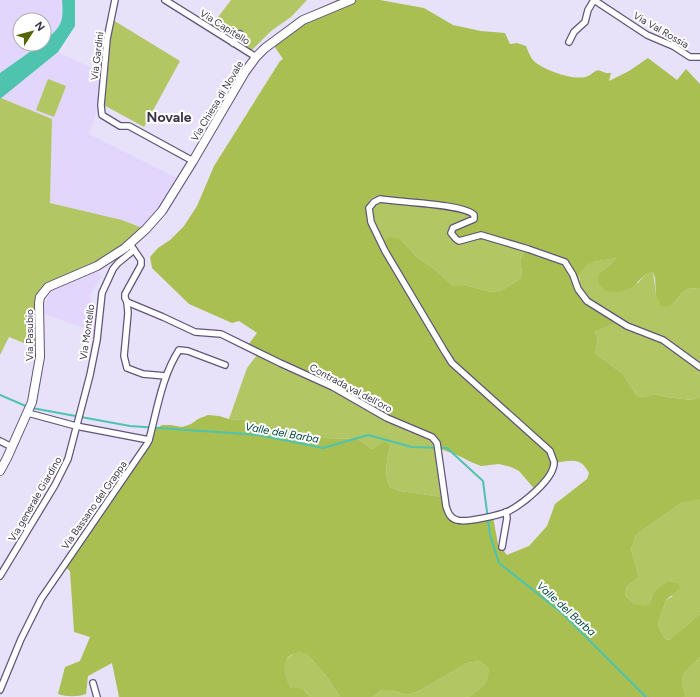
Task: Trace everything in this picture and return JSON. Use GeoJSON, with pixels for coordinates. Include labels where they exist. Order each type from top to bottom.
{"type":"FeatureCollection","features":[{"type":"Feature","properties":{"kind":"main road","name":"Via Chiesa di Novale"},"geometry":{"type":"LineString","coordinates":[[132,247],[162,211],[256,57],[265,48],[303,20],[351,0]]}},
{"type":"Feature","properties":{"kind":"main road","name":"Via Pasubio"},"geometry":{"type":"LineString","coordinates":[[0,470],[30,408],[40,357],[40,297],[44,291],[52,285],[97,266],[132,247]]}},
{"type":"Feature","properties":{"kind":"street","name":"Via Gardini"},"geometry":{"type":"LineString","coordinates":[[115,0],[108,39],[101,105],[102,115],[120,126],[129,126],[193,161]]}},
{"type":"Feature","properties":{"kind":"street","name":"Via Capitello"},"geometry":{"type":"LineString","coordinates":[[165,0],[256,57]]}},
{"type":"Feature","properties":{"kind":"street"},"geometry":{"type":"LineString","coordinates":[[569,42],[574,32],[584,22],[588,10],[594,0]]}},
{"type":"Feature","properties":{"kind":"street","name":"Via Val Rossia"},"geometry":{"type":"LineString","coordinates":[[594,0],[647,35],[673,46],[690,58],[700,57]]}},
{"type":"Feature","properties":{"kind":"street"},"geometry":{"type":"LineString","coordinates":[[233,42],[240,34]]}},
{"type":"Feature","properties":{"kind":"street","name":"Contrada val dell'oro"},"geometry":{"type":"LineString","coordinates":[[127,302],[195,332],[221,334],[332,387],[387,418],[432,437],[437,443],[442,488],[448,514],[456,520],[462,521],[506,512],[518,505],[545,482],[551,474],[554,464],[550,451],[452,363],[444,352],[385,251],[371,222],[369,208],[374,202],[380,199],[456,207],[471,212],[474,215],[474,219],[453,228],[451,233],[456,239],[459,241],[481,235],[486,236],[564,262],[573,275],[578,289],[587,301],[627,326],[663,340],[700,367]]}},
{"type":"Feature","properties":{"kind":"street"},"geometry":{"type":"LineString","coordinates":[[132,247],[142,260],[141,266],[125,294],[128,313],[124,356],[127,368],[143,374],[166,376]]}},
{"type":"Feature","properties":{"kind":"street","name":"Via Montello"},"geometry":{"type":"LineString","coordinates":[[77,424],[97,340],[102,293],[113,269],[132,247]]}},
{"type":"Feature","properties":{"kind":"street","name":"Via Bassano del Grappa"},"geometry":{"type":"LineString","coordinates":[[0,690],[21,639],[41,599],[147,444],[166,376],[179,350],[188,351],[225,365]]}},
{"type":"Feature","properties":{"kind":"street"},"geometry":{"type":"LineString","coordinates":[[30,408],[77,424],[149,440]]}},
{"type":"Feature","properties":{"kind":"street","name":"Via generale Giardino"},"geometry":{"type":"LineString","coordinates":[[0,576],[55,485],[68,459],[77,424]]}},
{"type":"Feature","properties":{"kind":"street"},"geometry":{"type":"LineString","coordinates":[[0,441],[12,447]]}},
{"type":"Feature","properties":{"kind":"street"},"geometry":{"type":"LineString","coordinates":[[502,548],[507,518],[506,512]]}},
{"type":"Feature","properties":{"kind":"street"},"geometry":{"type":"LineString","coordinates":[[93,684],[96,697]]}},
{"type":"Feature","properties":{"kind":"shaded area"},"geometry":{"type":"Polygon","coordinates":[[[0,0],[62,0],[63,15],[58,30],[52,35],[52,12],[12,12],[12,52],[30,52],[0,73],[0,0]]]}},
{"type":"Feature","properties":{"kind":"shaded area"},"geometry":{"type":"Polygon","coordinates":[[[62,0],[75,0],[75,26],[58,52],[0,99],[0,73],[30,52],[52,52],[52,34],[58,28],[62,19],[62,0]]]}},
{"type":"Feature","properties":{"kind":"shaded area"},"geometry":{"type":"Polygon","coordinates":[[[231,0],[307,0],[291,17],[271,31],[251,51],[212,25],[231,0]]]}},
{"type":"Feature","properties":{"kind":"shaded area"},"geometry":{"type":"Polygon","coordinates":[[[337,0],[380,0],[424,8],[453,25],[481,31],[505,33],[510,44],[517,43],[526,46],[535,62],[553,72],[560,74],[583,77],[598,70],[611,73],[609,81],[629,71],[648,58],[677,80],[686,69],[700,84],[700,289],[690,288],[683,292],[671,306],[661,306],[656,295],[655,278],[653,272],[645,275],[631,288],[619,292],[605,291],[598,282],[599,273],[616,258],[588,264],[581,271],[579,279],[583,293],[600,309],[619,321],[595,332],[598,340],[595,353],[623,374],[637,396],[644,397],[654,394],[692,400],[700,397],[700,499],[681,503],[636,535],[631,549],[639,577],[627,586],[625,595],[634,604],[645,606],[649,604],[653,594],[660,587],[668,582],[678,583],[680,588],[666,600],[658,623],[665,638],[669,640],[700,614],[700,657],[686,671],[682,678],[683,689],[686,697],[469,697],[484,686],[488,679],[489,669],[480,661],[467,663],[421,690],[407,695],[390,690],[382,690],[373,697],[340,697],[327,677],[306,653],[296,653],[289,657],[286,661],[284,670],[291,688],[302,690],[310,697],[119,697],[112,663],[88,676],[86,694],[79,696],[65,696],[58,694],[65,667],[80,661],[90,637],[74,632],[70,571],[63,565],[136,460],[145,452],[147,442],[154,430],[162,425],[182,427],[208,415],[229,419],[257,421],[267,427],[278,426],[304,432],[312,438],[357,438],[372,449],[386,441],[390,447],[386,472],[390,487],[400,491],[443,497],[448,516],[457,522],[493,517],[498,544],[507,555],[529,546],[547,526],[555,504],[587,479],[589,473],[582,464],[578,462],[570,461],[554,463],[537,492],[519,471],[511,467],[499,464],[481,466],[438,448],[434,441],[427,436],[245,349],[257,333],[239,321],[232,323],[189,304],[152,268],[150,257],[158,248],[170,240],[184,226],[197,206],[214,166],[280,61],[283,59],[270,40],[296,19],[337,0]],[[374,196],[369,201],[381,242],[390,237],[400,239],[417,257],[432,267],[453,286],[468,286],[492,292],[502,290],[520,279],[522,272],[520,261],[526,246],[480,232],[459,238],[452,232],[455,225],[473,217],[474,211],[463,206],[439,202],[374,196]]]}},
{"type":"Feature","properties":{"kind":"shaded area"},"geometry":{"type":"Polygon","coordinates":[[[113,20],[180,61],[144,127],[100,103],[113,20]]]}},
{"type":"Feature","properties":{"kind":"shaded area"},"geometry":{"type":"Polygon","coordinates":[[[58,52],[104,74],[100,103],[89,134],[181,180],[145,229],[122,220],[50,203],[52,119],[1,98],[58,52]]]}},
{"type":"Feature","properties":{"kind":"shaded area"},"geometry":{"type":"Polygon","coordinates":[[[48,79],[66,86],[54,117],[36,110],[48,79]]]}},
{"type":"Feature","properties":{"kind":"shaded area"},"geometry":{"type":"Polygon","coordinates":[[[1,98],[52,119],[50,203],[122,220],[145,229],[131,243],[44,292],[38,312],[41,350],[9,337],[0,355],[0,99],[1,98]]]}},
{"type":"Feature","properties":{"kind":"shaded area"},"geometry":{"type":"Polygon","coordinates":[[[374,196],[439,202],[463,206],[474,211],[474,217],[460,238],[480,232],[526,246],[520,261],[522,272],[520,279],[502,290],[492,292],[468,286],[453,286],[432,267],[417,257],[400,239],[381,242],[369,201],[374,196]]]}},
{"type":"Feature","properties":{"kind":"shaded area"},"geometry":{"type":"Polygon","coordinates":[[[616,258],[599,273],[638,283],[645,275],[653,272],[656,295],[671,306],[683,292],[690,288],[700,289],[700,397],[692,400],[654,394],[644,397],[637,396],[623,374],[595,353],[598,340],[595,332],[618,321],[589,300],[579,286],[580,273],[582,268],[592,262],[616,258]]]}},
{"type":"Feature","properties":{"kind":"shaded area"},"geometry":{"type":"Polygon","coordinates":[[[96,268],[103,279],[100,278],[90,296],[95,314],[94,332],[45,314],[47,298],[55,287],[96,268]]]}},
{"type":"Feature","properties":{"kind":"shaded area"},"geometry":{"type":"Polygon","coordinates":[[[257,355],[427,436],[434,441],[443,497],[400,491],[390,487],[386,472],[390,447],[381,445],[372,449],[357,438],[312,438],[304,432],[278,426],[267,427],[257,421],[229,419],[247,368],[257,355]]]}},
{"type":"Feature","properties":{"kind":"shaded area"},"geometry":{"type":"Polygon","coordinates":[[[700,499],[700,614],[670,640],[665,638],[658,623],[666,600],[673,596],[653,594],[649,604],[645,607],[634,604],[625,595],[627,586],[639,577],[631,549],[636,535],[681,503],[700,499]]]}},
{"type":"Feature","properties":{"kind":"shaded area"},"geometry":{"type":"Polygon","coordinates":[[[294,653],[306,653],[327,677],[340,697],[310,697],[306,692],[291,688],[286,678],[284,667],[286,660],[294,653]]]}},
{"type":"Feature","properties":{"kind":"shaded area"},"geometry":{"type":"Polygon","coordinates":[[[700,657],[700,697],[686,697],[683,689],[682,678],[686,671],[700,657]]]}},
{"type":"Feature","properties":{"kind":"shaded area"},"geometry":{"type":"Polygon","coordinates":[[[480,661],[489,669],[489,678],[483,687],[469,697],[373,697],[382,690],[390,690],[407,695],[421,690],[467,663],[480,661]]]}},
{"type":"Feature","properties":{"kind":"waterway","name":"Valle del Barba"},"geometry":{"type":"LineString","coordinates":[[0,395],[28,407]]}},
{"type":"Feature","properties":{"kind":"waterway","name":"Valle del Barba"},"geometry":{"type":"LineString","coordinates":[[32,408],[130,426],[259,435],[323,448],[368,435],[412,447],[447,448],[483,481],[490,535],[499,563],[561,612],[646,697]]}},
{"type":"Feature","properties":{"kind":"district","name":"Novale"},"geometry":{"type":"Point","coordinates":[169,117]}}]}
